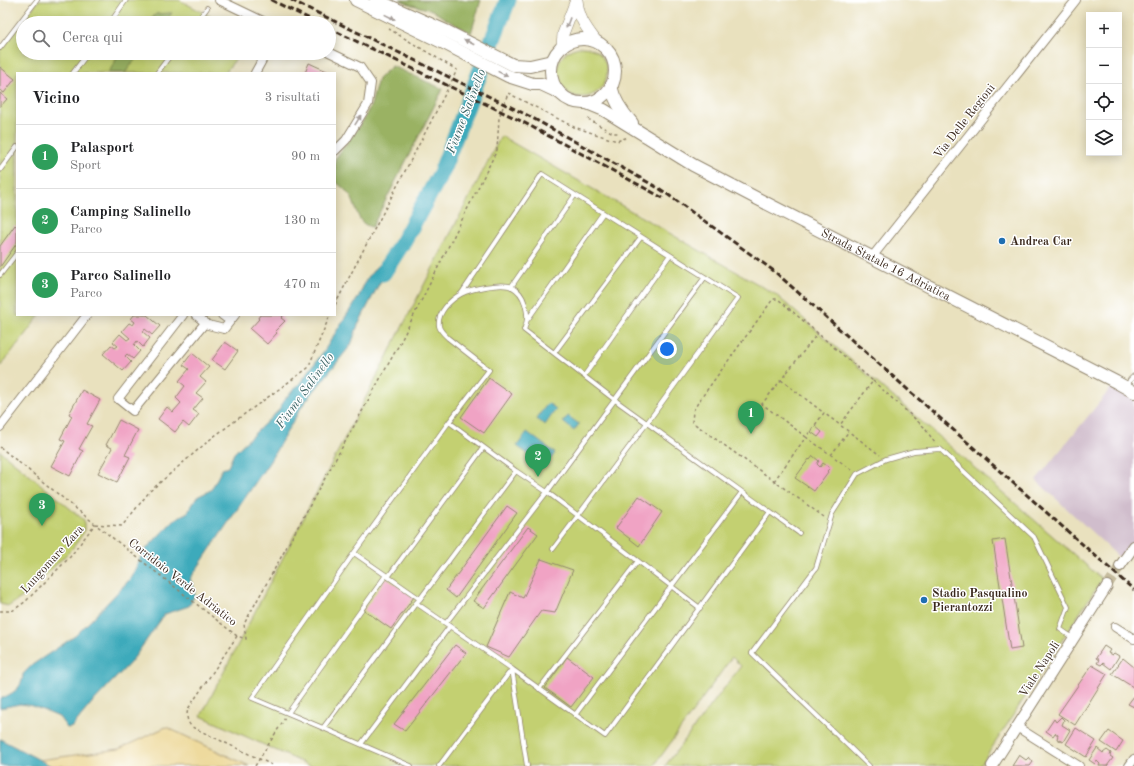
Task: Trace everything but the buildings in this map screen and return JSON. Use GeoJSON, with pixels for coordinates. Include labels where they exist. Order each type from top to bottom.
{"type":"FeatureCollection","features":[{"type":"Feature","properties":{"kind":"main road","name":"Strada Statale 16 Adriatica"},"geometry":{"type":"LineString","coordinates":[[356,0],[508,76],[533,84],[541,84],[558,92],[566,99],[576,103],[587,103],[604,110],[693,164],[1130,390]]}},
{"type":"Feature","properties":{"kind":"main road"},"geometry":{"type":"LineString","coordinates":[[376,0],[448,32],[513,65],[530,66],[552,61]]}},
{"type":"Feature","properties":{"kind":"main road"},"geometry":{"type":"LineString","coordinates":[[576,0],[578,12],[582,21],[596,41]]}},
{"type":"Feature","properties":{"kind":"main road"},"geometry":{"type":"LineString","coordinates":[[562,46],[563,34],[576,0]]}},
{"type":"Feature","properties":{"kind":"main road"},"geometry":{"type":"LineString","coordinates":[[558,92],[552,82],[550,72],[552,61],[556,53],[569,41],[587,39],[596,41],[605,47],[611,55],[615,65],[615,75],[606,94],[597,100],[587,103]]}},
{"type":"Feature","properties":{"kind":"main road","name":"Strada Statale 16 Adriatica"},"geometry":{"type":"LineString","coordinates":[[611,86],[616,100],[624,114],[641,132]]}},
{"type":"Feature","properties":{"kind":"street"},"geometry":{"type":"LineString","coordinates":[[219,0],[245,16]]}},
{"type":"Feature","properties":{"kind":"street","name":"Via Delle Regioni"},"geometry":{"type":"LineString","coordinates":[[872,257],[1076,0]]}},
{"type":"Feature","properties":{"kind":"street"},"geometry":{"type":"LineString","coordinates":[[336,55],[360,67],[371,83],[368,104],[346,140],[336,150]]}},
{"type":"Feature","properties":{"kind":"street"},"geometry":{"type":"LineString","coordinates":[[256,72],[262,60]]}},
{"type":"Feature","properties":{"kind":"street"},"geometry":{"type":"LineString","coordinates":[[0,427],[87,316]]}},
{"type":"Feature","properties":{"kind":"street"},"geometry":{"type":"LineString","coordinates":[[182,316],[118,399],[133,411],[205,323]]}},
{"type":"Feature","properties":{"kind":"street"},"geometry":{"type":"LineString","coordinates":[[197,316],[205,323],[224,329],[232,318]]}},
{"type":"Feature","properties":{"kind":"street"},"geometry":{"type":"LineString","coordinates":[[1120,566],[1134,546]]}},
{"type":"Feature","properties":{"kind":"street","name":"Viale Napoli"},"geometry":{"type":"LineString","coordinates":[[992,766],[1107,586]]}},
{"type":"Feature","properties":{"kind":"street"},"geometry":{"type":"LineString","coordinates":[[1115,627],[1134,639]]}},
{"type":"Feature","properties":{"kind":"street"},"geometry":{"type":"LineString","coordinates":[[1017,727],[1079,766]]}},
{"type":"Feature","properties":{"kind":"street"},"geometry":{"type":"LineString","coordinates":[[1130,766],[1134,759]]}},
{"type":"Feature","properties":{"kind":"lane"},"geometry":{"type":"LineString","coordinates":[[25,16],[37,0]]}},
{"type":"Feature","properties":{"kind":"lane"},"geometry":{"type":"LineString","coordinates":[[115,16],[126,0]]}},
{"type":"Feature","properties":{"kind":"lane"},"geometry":{"type":"LineString","coordinates":[[201,16],[207,8]]}},
{"type":"Feature","properties":{"kind":"lane"},"geometry":{"type":"LineString","coordinates":[[0,48],[16,27]]}},
{"type":"Feature","properties":{"kind":"lane"},"geometry":{"type":"LineString","coordinates":[[74,72],[83,60]]}},
{"type":"Feature","properties":{"kind":"lane"},"geometry":{"type":"LineString","coordinates":[[158,72],[167,60]]}},
{"type":"Feature","properties":{"kind":"lane"},"geometry":{"type":"LineString","coordinates":[[0,170],[16,148]]}},
{"type":"Feature","properties":{"kind":"lane"},"geometry":{"type":"LineString","coordinates":[[412,766],[252,698],[354,553],[449,422],[489,370],[448,338],[439,326],[441,314],[446,306],[461,294],[542,174],[738,298],[647,423],[553,548]]}},
{"type":"Feature","properties":{"kind":"lane"},"geometry":{"type":"LineString","coordinates":[[511,286],[575,195]]}},
{"type":"Feature","properties":{"kind":"lane"},"geometry":{"type":"LineString","coordinates":[[603,213],[528,319],[524,330],[615,400],[799,533]]}},
{"type":"Feature","properties":{"kind":"lane"},"geometry":{"type":"LineString","coordinates":[[554,353],[641,237]]}},
{"type":"Feature","properties":{"kind":"lane"},"geometry":{"type":"LineString","coordinates":[[0,275],[16,254]]}},
{"type":"Feature","properties":{"kind":"lane"},"geometry":{"type":"LineString","coordinates":[[584,376],[670,255]]}},
{"type":"Feature","properties":{"kind":"lane"},"geometry":{"type":"LineString","coordinates":[[361,744],[705,277]]}},
{"type":"Feature","properties":{"kind":"lane"},"geometry":{"type":"LineString","coordinates":[[461,294],[497,286],[511,286],[523,299],[528,319]]}},
{"type":"Feature","properties":{"kind":"lane"},"geometry":{"type":"LineString","coordinates":[[1130,390],[1130,380],[1134,376]]}},
{"type":"Feature","properties":{"kind":"lane"},"geometry":{"type":"LineString","coordinates":[[449,422],[483,448],[547,492],[700,608]]}},
{"type":"Feature","properties":{"kind":"lane"},"geometry":{"type":"LineString","coordinates":[[288,713],[387,576],[483,448]]}},
{"type":"Feature","properties":{"kind":"lane"},"geometry":{"type":"LineString","coordinates":[[869,766],[752,653],[816,568],[832,514],[857,474],[886,460],[914,451],[940,449],[1034,537],[1068,607],[1060,629],[1074,638]]}},
{"type":"Feature","properties":{"kind":"lane"},"geometry":{"type":"LineString","coordinates":[[323,728],[516,471]]}},
{"type":"Feature","properties":{"kind":"lane"},"geometry":{"type":"LineString","coordinates":[[575,715],[742,492]]}},
{"type":"Feature","properties":{"kind":"lane"},"geometry":{"type":"LineString","coordinates":[[416,603],[512,669],[605,736],[770,512]]}},
{"type":"Feature","properties":{"kind":"lane"},"geometry":{"type":"LineString","coordinates":[[354,553],[420,599]]}},
{"type":"Feature","properties":{"kind":"lane"},"geometry":{"type":"LineString","coordinates":[[540,689],[638,561]]}},
{"type":"Feature","properties":{"kind":"lane"},"geometry":{"type":"LineString","coordinates":[[439,766],[512,669]]}},
{"type":"Feature","properties":{"kind":"lane"},"geometry":{"type":"LineString","coordinates":[[512,669],[527,766]]}},
{"type":"Feature","properties":{"kind":"path"},"geometry":{"type":"LineString","coordinates":[[336,303],[457,70],[384,26]]}},
{"type":"Feature","properties":{"kind":"path"},"geometry":{"type":"LineString","coordinates":[[237,636],[246,639],[244,624],[400,343],[497,150],[498,118],[508,93],[574,127],[617,141],[641,132]]}},
{"type":"Feature","properties":{"kind":"path"},"geometry":{"type":"LineString","coordinates":[[830,520],[692,422],[693,411],[703,395],[773,300],[778,299],[782,301],[873,381],[924,427],[940,449]]}},
{"type":"Feature","properties":{"kind":"path"},"geometry":{"type":"LineString","coordinates":[[95,524],[122,526],[150,491],[213,437],[308,368],[330,316]]}},
{"type":"Feature","properties":{"kind":"path"},"geometry":{"type":"LineString","coordinates":[[818,333],[762,404],[857,474]]}},
{"type":"Feature","properties":{"kind":"path"},"geometry":{"type":"LineString","coordinates":[[781,380],[886,460]]}},
{"type":"Feature","properties":{"kind":"path"},"geometry":{"type":"LineString","coordinates":[[840,425],[873,381]]}},
{"type":"Feature","properties":{"kind":"path"},"geometry":{"type":"LineString","coordinates":[[774,481],[824,413]]}},
{"type":"Feature","properties":{"kind":"path"},"geometry":{"type":"LineString","coordinates":[[831,455],[849,431]]}},
{"type":"Feature","properties":{"kind":"path","name":"Corridoio Verde Adriatico"},"geometry":{"type":"LineString","coordinates":[[0,447],[237,636],[188,709],[189,723],[192,727],[274,766]]}},
{"type":"Feature","properties":{"kind":"path","name":"Lungomare Zara"},"geometry":{"type":"LineString","coordinates":[[0,611],[12,611],[25,602],[70,557],[95,524]]}},
{"type":"Feature","properties":{"kind":"path"},"geometry":{"type":"LineString","coordinates":[[255,766],[288,713]]}},
{"type":"Feature","properties":{"kind":"shaded area"},"geometry":{"type":"Polygon","coordinates":[[[1116,382],[1134,392],[1134,546],[1124,562],[1036,480],[1116,382]]]}},
{"type":"Feature","properties":{"kind":"green space"},"geometry":{"type":"Polygon","coordinates":[[[39,0],[179,0],[210,16],[27,16],[39,0]]]}},
{"type":"Feature","properties":{"kind":"green space"},"geometry":{"type":"Polygon","coordinates":[[[400,0],[481,0],[471,33],[432,10],[400,0]]]}},
{"type":"Feature","properties":{"kind":"green space"},"geometry":{"type":"Polygon","coordinates":[[[172,13],[170,16],[154,16],[156,14],[172,13]]]}},
{"type":"Feature","properties":{"kind":"green space"},"geometry":{"type":"Polygon","coordinates":[[[16,29],[16,60],[235,60],[226,72],[16,72],[16,316],[39,316],[0,367],[0,50],[16,29]]]}},
{"type":"Feature","properties":{"kind":"green space"},"geometry":{"type":"Polygon","coordinates":[[[587,47],[592,48],[600,54],[606,62],[606,82],[600,90],[592,96],[577,97],[572,96],[564,90],[558,82],[557,67],[558,62],[564,54],[572,48],[587,47]]]}},
{"type":"Feature","properties":{"kind":"green space"},"geometry":{"type":"Polygon","coordinates":[[[116,60],[135,60],[126,72],[109,72],[116,60]]]}},
{"type":"Feature","properties":{"kind":"green space"},"geometry":{"type":"Polygon","coordinates":[[[392,66],[443,89],[372,227],[363,223],[351,197],[336,182],[336,158],[363,121],[371,105],[378,79],[392,66]]]}},
{"type":"Feature","properties":{"kind":"green space"},"geometry":{"type":"Polygon","coordinates":[[[501,136],[775,294],[1102,579],[980,766],[665,766],[741,666],[732,657],[654,766],[310,766],[201,716],[501,136]]]}},
{"type":"Feature","properties":{"kind":"green space"},"geometry":{"type":"Polygon","coordinates":[[[0,451],[84,520],[84,532],[72,549],[24,596],[9,606],[0,604],[0,451]]]}},
{"type":"Feature","properties":{"kind":"sand"},"geometry":{"type":"Polygon","coordinates":[[[166,727],[249,766],[51,766],[39,760],[119,749],[166,727]]]}},
{"type":"Feature","properties":{"kind":"water"},"geometry":{"type":"Polygon","coordinates":[[[391,253],[399,255],[379,284],[358,325],[351,345],[302,406],[270,461],[190,579],[195,593],[189,606],[165,614],[131,662],[90,705],[72,727],[67,728],[59,717],[33,706],[20,704],[0,708],[0,699],[13,693],[19,687],[23,679],[23,674],[32,665],[75,636],[131,578],[143,552],[175,519],[188,512],[197,497],[211,490],[222,469],[228,467],[234,453],[278,411],[285,399],[300,383],[324,351],[358,298],[366,280],[376,267],[391,253]]]}},
{"type":"Feature","properties":{"kind":"water"},"geometry":{"type":"Polygon","coordinates":[[[548,403],[556,409],[545,425],[536,419],[548,403]]]}},
{"type":"Feature","properties":{"kind":"water"},"geometry":{"type":"Polygon","coordinates":[[[568,416],[579,424],[574,431],[563,422],[568,416]]]}},
{"type":"Feature","properties":{"kind":"water"},"geometry":{"type":"Polygon","coordinates":[[[527,432],[555,453],[545,467],[517,446],[527,432]]]}},
{"type":"Feature","properties":{"kind":"water"},"geometry":{"type":"Polygon","coordinates":[[[0,739],[51,766],[0,766],[0,739]]]}},
{"type":"Feature","properties":{"kind":"waterway","name":"Fiume Salinello"},"geometry":{"type":"LineString","coordinates":[[383,273],[401,245],[441,173],[508,0]]}},
{"type":"Feature","properties":{"kind":"tunnel"},"geometry":{"type":"LineString","coordinates":[[1107,586],[1120,566]]}},
{"type":"Feature","properties":{"kind":"railway"},"geometry":{"type":"LineString","coordinates":[[271,0],[304,16]]}},
{"type":"Feature","properties":{"kind":"railway"},"geometry":{"type":"LineString","coordinates":[[291,0],[324,16]]}},
{"type":"Feature","properties":{"kind":"railway"},"geometry":{"type":"LineString","coordinates":[[336,22],[527,115],[660,189],[774,271],[1134,590]]}},
{"type":"Feature","properties":{"kind":"railway"},"geometry":{"type":"LineString","coordinates":[[336,31],[523,122],[663,198]]}},
{"type":"Feature","properties":{"kind":"place","name":"Andrea Car"},"geometry":{"type":"Point","coordinates":[1002,241]}},
{"type":"Feature","properties":{"kind":"place","name":"Palasport"},"geometry":{"type":"Point","coordinates":[751,434]}},
{"type":"Feature","properties":{"kind":"place","name":"Camping Salinello"},"geometry":{"type":"Point","coordinates":[538,477]}},
{"type":"Feature","properties":{"kind":"place","name":"Parco Salinello"},"geometry":{"type":"Point","coordinates":[42,526]}},
{"type":"Feature","properties":{"kind":"place","name":"Stadio Pasqualino Pierantozzi"},"geometry":{"type":"Point","coordinates":[924,600]}}]}
